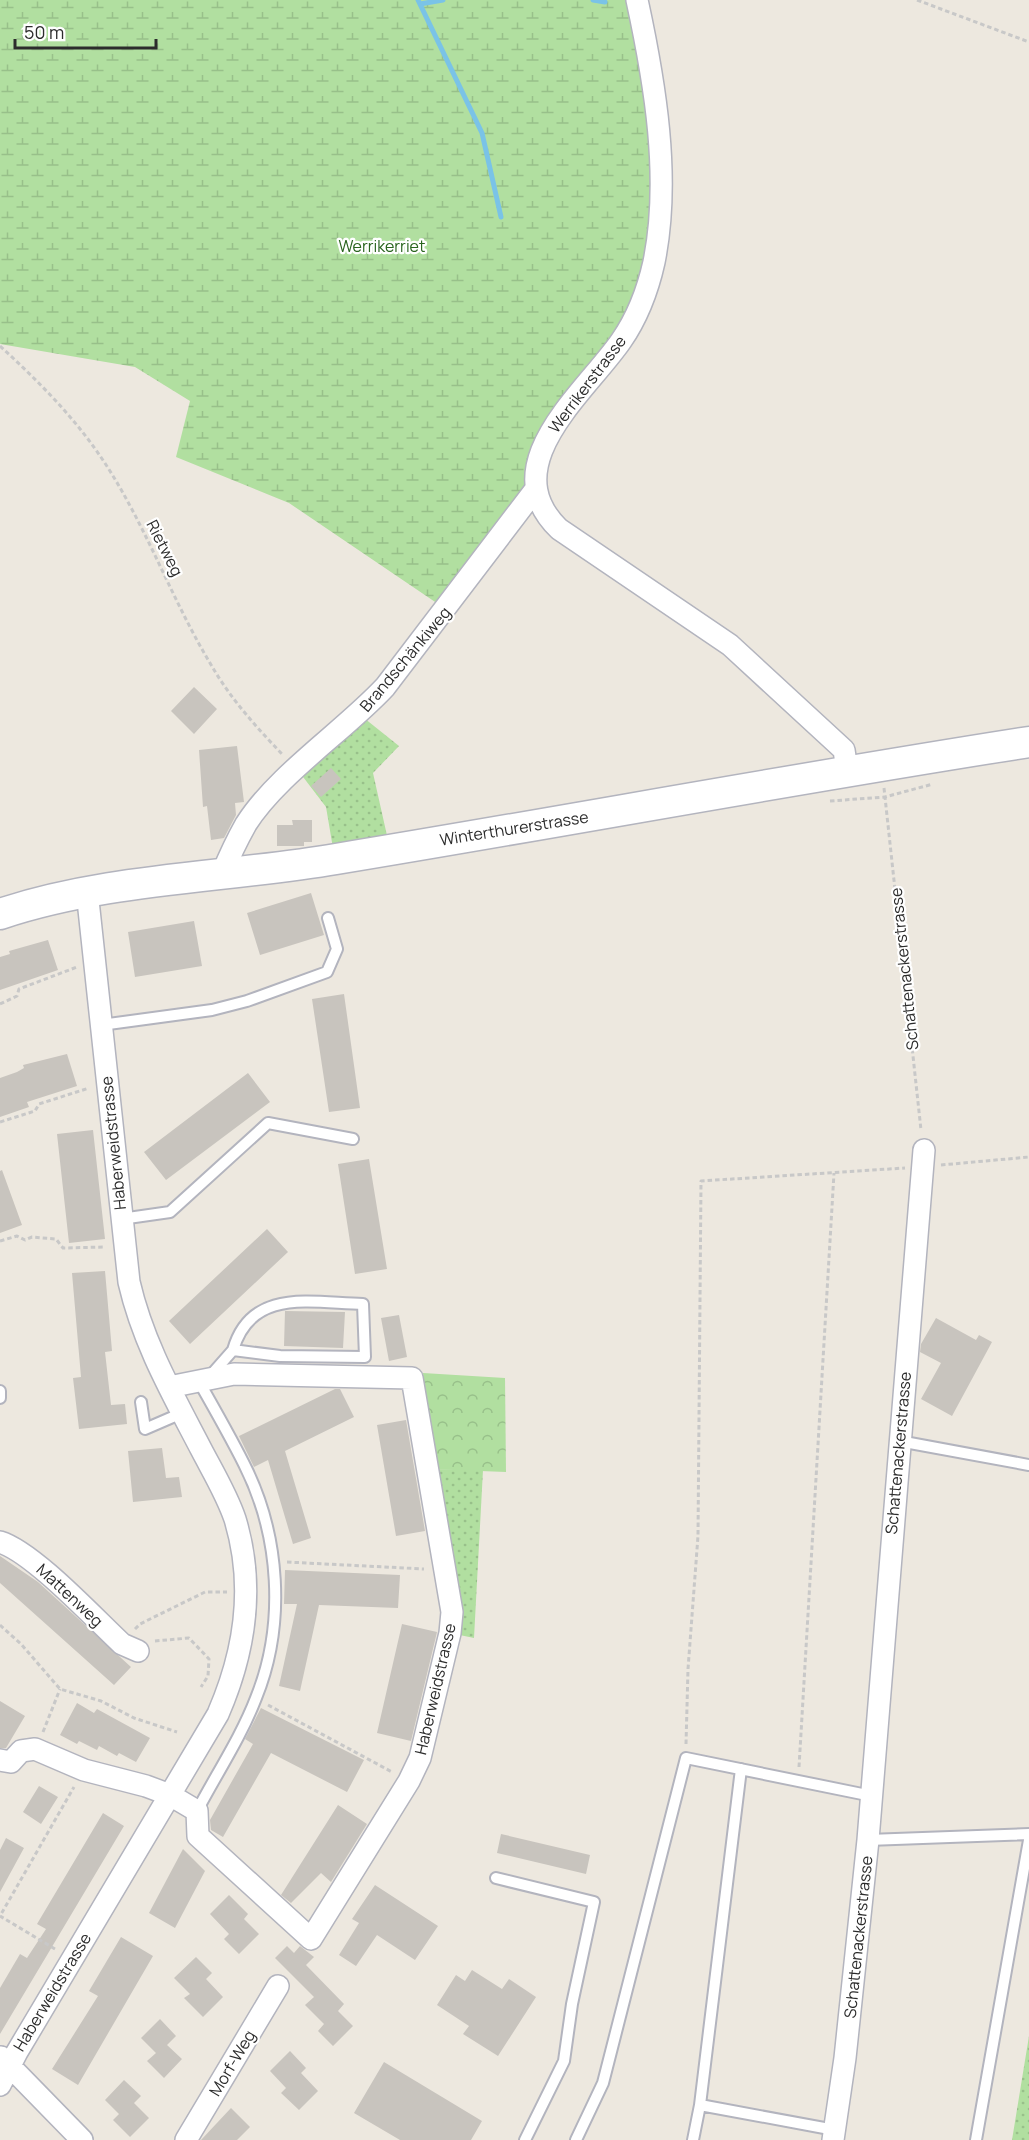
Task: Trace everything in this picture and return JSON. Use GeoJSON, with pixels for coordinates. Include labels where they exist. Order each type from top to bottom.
{"type":"FeatureCollection","features":[{"type":"Feature","properties":{"kind":"main road","name":"Winterthurerstrasse"},"geometry":{"type":"LineString","coordinates":[[0,914],[87,891],[335,860],[847,770],[1029,742]]}},
{"type":"Feature","properties":{"kind":"street","name":"Werrikerstrasse"},"geometry":{"type":"LineString","coordinates":[[637,0],[650,72],[660,170],[658,234],[654,261],[637,312],[623,338],[550,433],[539,455],[535,472],[535,490],[547,518],[559,529],[730,645],[844,750],[847,770]]}},
{"type":"Feature","properties":{"kind":"street","name":"Brandschänkiweg"},"geometry":{"type":"LineString","coordinates":[[222,874],[247,823],[268,797],[359,714],[403,667],[535,490]]}},
{"type":"Feature","properties":{"kind":"street","name":"Haberweidstrasse"},"geometry":{"type":"LineString","coordinates":[[0,2085],[5,2061],[72,1959],[224,1701],[240,1651],[246,1592],[242,1546],[234,1517],[145,1340],[137,1314],[121,1219],[87,891]]}},
{"type":"Feature","properties":{"kind":"street","name":"Schattenackerstrasse"},"geometry":{"type":"LineString","coordinates":[[834,2135],[857,1960],[868,1840],[923,1159]]}},
{"type":"Feature","properties":{"kind":"street","name":"Haberweidstrasse"},"geometry":{"type":"LineString","coordinates":[[168,1387],[234,1374],[412,1378],[452,1612],[450,1633],[420,1758],[409,1781],[311,1939],[198,1836],[197,1811]]}},
{"type":"Feature","properties":{"kind":"street","name":"Mattenweg"},"geometry":{"type":"LineString","coordinates":[[0,1542],[13,1546],[31,1560],[130,1647]]}},
{"type":"Feature","properties":{"kind":"street"},"geometry":{"type":"LineString","coordinates":[[0,1760],[11,1762],[21,1751],[35,1749],[84,1770],[170,1795],[197,1811]]}},
{"type":"Feature","properties":{"kind":"street","name":"Morf-Weg"},"geometry":{"type":"LineString","coordinates":[[186,2140],[278,1986]]}},
{"type":"Feature","properties":{"kind":"street"},"geometry":{"type":"LineString","coordinates":[[5,2061],[82,2140]]}},
{"type":"Feature","properties":{"kind":"lane"},"geometry":{"type":"LineString","coordinates":[[101,1025],[212,1010],[247,1001],[327,972],[337,949],[328,918]]}},
{"type":"Feature","properties":{"kind":"lane"},"geometry":{"type":"LineString","coordinates":[[121,1219],[170,1212],[268,1123],[353,1139]]}},
{"type":"Feature","properties":{"kind":"lane"},"geometry":{"type":"LineString","coordinates":[[197,1811],[256,1699],[270,1652],[276,1593],[274,1561],[266,1517],[245,1465],[204,1379],[233,1350],[238,1334],[254,1314],[278,1302],[363,1305],[365,1357],[280,1356],[233,1350]]}},
{"type":"Feature","properties":{"kind":"lane"},"geometry":{"type":"LineString","coordinates":[[0,1391],[0,1398]]}},
{"type":"Feature","properties":{"kind":"lane"},"geometry":{"type":"LineString","coordinates":[[141,1402],[145,1429],[182,1413]]}},
{"type":"Feature","properties":{"kind":"lane"},"geometry":{"type":"LineString","coordinates":[[899,1441],[1029,1465]]}},
{"type":"Feature","properties":{"kind":"lane"},"geometry":{"type":"LineString","coordinates":[[576,2140],[603,2084],[686,1758],[872,1796]]}},
{"type":"Feature","properties":{"kind":"lane"},"geometry":{"type":"LineString","coordinates":[[693,2140],[700,2105],[741,1769]]}},
{"type":"Feature","properties":{"kind":"lane"},"geometry":{"type":"LineString","coordinates":[[868,1840],[1029,1834]]}},
{"type":"Feature","properties":{"kind":"lane"},"geometry":{"type":"LineString","coordinates":[[976,2140],[1029,1840]]}},
{"type":"Feature","properties":{"kind":"lane"},"geometry":{"type":"LineString","coordinates":[[496,1878],[594,1902],[572,2004],[564,2061],[525,2140]]}},
{"type":"Feature","properties":{"kind":"lane"},"geometry":{"type":"LineString","coordinates":[[700,2105],[834,2135]]}},
{"type":"Feature","properties":{"kind":"path"},"geometry":{"type":"LineString","coordinates":[[917,0],[1029,42]]}},
{"type":"Feature","properties":{"kind":"path","name":"Rietweg"},"geometry":{"type":"LineString","coordinates":[[0,346],[66,412],[97,452],[135,516],[213,669],[253,723],[297,769]]}},
{"type":"Feature","properties":{"kind":"path","name":"Schattenackerstrasse"},"geometry":{"type":"LineString","coordinates":[[881,765],[923,1159]]}},
{"type":"Feature","properties":{"kind":"path"},"geometry":{"type":"LineString","coordinates":[[0,1004],[17,996],[19,989],[82,965]]}},
{"type":"Feature","properties":{"kind":"path"},"geometry":{"type":"LineString","coordinates":[[0,1122],[35,1111],[39,1104],[107,1082]]}},
{"type":"Feature","properties":{"kind":"path"},"geometry":{"type":"LineString","coordinates":[[686,1758],[688,1669],[698,1536],[701,1181],[834,1173],[923,1159],[1029,1158]]}},
{"type":"Feature","properties":{"kind":"path"},"geometry":{"type":"LineString","coordinates":[[798,1781],[834,1173]]}},
{"type":"Feature","properties":{"kind":"path"},"geometry":{"type":"LineString","coordinates":[[0,1241],[17,1236],[25,1240],[32,1237],[56,1239],[63,1248],[125,1246]]}},
{"type":"Feature","properties":{"kind":"path"},"geometry":{"type":"LineString","coordinates":[[274,1561],[419,1570],[445,1566]]}},
{"type":"Feature","properties":{"kind":"path"},"geometry":{"type":"LineString","coordinates":[[130,1647],[140,1624],[205,1592],[246,1592]]}},
{"type":"Feature","properties":{"kind":"path"},"geometry":{"type":"LineString","coordinates":[[0,1624],[21,1644],[60,1689],[101,1701],[134,1718],[177,1732]]}},
{"type":"Feature","properties":{"kind":"path"},"geometry":{"type":"LineString","coordinates":[[130,1647],[154,1641],[189,1638],[208,1659],[208,1676],[201,1687]]}},
{"type":"Feature","properties":{"kind":"path"},"geometry":{"type":"LineString","coordinates":[[35,1749],[60,1689]]}},
{"type":"Feature","properties":{"kind":"path"},"geometry":{"type":"LineString","coordinates":[[256,1699],[409,1781]]}},
{"type":"Feature","properties":{"kind":"path"},"geometry":{"type":"LineString","coordinates":[[72,1959],[0,1916],[84,1770]]}},
{"type":"Feature","properties":{"kind":"green space","name":"Werrikerriet"},"geometry":{"type":"Polygon","coordinates":[[[0,0],[637,0],[657,131],[647,289],[447,610],[289,503],[176,457],[190,401],[135,367],[0,344],[0,0]]]}},
{"type":"Feature","properties":{"kind":"green space"},"geometry":{"type":"Polygon","coordinates":[[[359,714],[399,746],[373,773],[390,849],[335,860],[326,807],[297,769],[359,714]]]}},
{"type":"Feature","properties":{"kind":"green space"},"geometry":{"type":"Polygon","coordinates":[[[423,1373],[505,1378],[506,1472],[428,1469],[423,1373]]]}},
{"type":"Feature","properties":{"kind":"green space"},"geometry":{"type":"Polygon","coordinates":[[[428,1469],[483,1470],[474,1638],[450,1633],[428,1469]]]}},
{"type":"Feature","properties":{"kind":"green space"},"geometry":{"type":"Polygon","coordinates":[[[1029,2036],[1029,2140],[1012,2140],[1029,2036]]]}},
{"type":"Feature","properties":{"kind":"building"},"geometry":{"type":"Polygon","coordinates":[[[194,687],[217,709],[194,734],[171,711],[194,687]]]}},
{"type":"Feature","properties":{"kind":"building"},"geometry":{"type":"Polygon","coordinates":[[[237,746],[244,802],[235,803],[236,815],[224,838],[211,840],[207,806],[203,807],[199,750],[237,746]]]}},
{"type":"Feature","properties":{"kind":"building"},"geometry":{"type":"Polygon","coordinates":[[[331,768],[341,779],[321,797],[311,786],[331,768]]]}},
{"type":"Feature","properties":{"kind":"building"},"geometry":{"type":"Polygon","coordinates":[[[292,820],[312,820],[312,842],[304,842],[304,846],[277,846],[277,825],[293,825],[292,820]]]}},
{"type":"Feature","properties":{"kind":"building"},"geometry":{"type":"Polygon","coordinates":[[[311,893],[324,935],[260,955],[247,913],[311,893]]]}},
{"type":"Feature","properties":{"kind":"building"},"geometry":{"type":"Polygon","coordinates":[[[194,921],[202,966],[135,977],[128,932],[194,921]]]}},
{"type":"Feature","properties":{"kind":"building"},"geometry":{"type":"Polygon","coordinates":[[[48,940],[58,970],[0,990],[0,957],[10,954],[9,951],[48,940]]]}},
{"type":"Feature","properties":{"kind":"building"},"geometry":{"type":"Polygon","coordinates":[[[344,994],[360,1108],[329,1112],[312,999],[344,994]]]}},
{"type":"Feature","properties":{"kind":"building"},"geometry":{"type":"Polygon","coordinates":[[[67,1054],[77,1086],[27,1102],[29,1107],[0,1117],[0,1078],[17,1072],[24,1068],[23,1065],[67,1054]]]}},
{"type":"Feature","properties":{"kind":"building"},"geometry":{"type":"Polygon","coordinates":[[[248,1073],[270,1102],[166,1180],[144,1152],[248,1073]]]}},
{"type":"Feature","properties":{"kind":"building"},"geometry":{"type":"Polygon","coordinates":[[[93,1130],[105,1239],[69,1243],[57,1134],[93,1130]]]}},
{"type":"Feature","properties":{"kind":"building"},"geometry":{"type":"Polygon","coordinates":[[[369,1159],[387,1269],[355,1274],[338,1164],[369,1159]]]}},
{"type":"Feature","properties":{"kind":"building"},"geometry":{"type":"Polygon","coordinates":[[[2,1170],[22,1225],[0,1233],[0,1171],[2,1170]]]}},
{"type":"Feature","properties":{"kind":"building"},"geometry":{"type":"Polygon","coordinates":[[[267,1229],[288,1252],[190,1344],[169,1321],[267,1229]]]}},
{"type":"Feature","properties":{"kind":"building"},"geometry":{"type":"Polygon","coordinates":[[[105,1271],[112,1351],[105,1352],[111,1405],[125,1404],[127,1424],[79,1429],[73,1378],[81,1377],[72,1273],[105,1271]]]}},
{"type":"Feature","properties":{"kind":"building"},"geometry":{"type":"Polygon","coordinates":[[[285,1311],[345,1312],[343,1348],[284,1346],[285,1311]]]}},
{"type":"Feature","properties":{"kind":"building"},"geometry":{"type":"Polygon","coordinates":[[[399,1315],[407,1357],[389,1361],[381,1318],[399,1315]]]}},
{"type":"Feature","properties":{"kind":"building"},"geometry":{"type":"Polygon","coordinates":[[[936,1318],[976,1340],[979,1335],[992,1342],[952,1416],[921,1399],[941,1363],[920,1352],[921,1344],[936,1318]]]}},
{"type":"Feature","properties":{"kind":"building"},"geometry":{"type":"Polygon","coordinates":[[[335,1389],[340,1389],[354,1417],[285,1451],[311,1538],[293,1544],[268,1460],[254,1467],[239,1436],[335,1389]]]}},
{"type":"Feature","properties":{"kind":"building"},"geometry":{"type":"Polygon","coordinates":[[[406,1420],[425,1531],[396,1536],[377,1425],[406,1420]]]}},
{"type":"Feature","properties":{"kind":"building"},"geometry":{"type":"Polygon","coordinates":[[[162,1448],[166,1478],[179,1477],[182,1497],[133,1502],[128,1451],[162,1448]]]}},
{"type":"Feature","properties":{"kind":"building"},"geometry":{"type":"Polygon","coordinates":[[[0,1556],[38,1582],[131,1667],[114,1685],[0,1583],[0,1556]]]}},
{"type":"Feature","properties":{"kind":"building"},"geometry":{"type":"Polygon","coordinates":[[[285,1570],[400,1575],[398,1608],[319,1605],[300,1691],[279,1686],[297,1604],[284,1604],[285,1570]]]}},
{"type":"Feature","properties":{"kind":"building"},"geometry":{"type":"Polygon","coordinates":[[[402,1624],[437,1632],[411,1741],[377,1733],[402,1624]]]}},
{"type":"Feature","properties":{"kind":"building"},"geometry":{"type":"Polygon","coordinates":[[[0,1701],[25,1716],[6,1748],[0,1748],[0,1701]]]}},
{"type":"Feature","properties":{"kind":"building"},"geometry":{"type":"Polygon","coordinates":[[[77,1703],[94,1713],[97,1709],[150,1738],[136,1762],[119,1753],[117,1756],[99,1746],[97,1750],[79,1741],[77,1744],[60,1735],[77,1703]]]}},
{"type":"Feature","properties":{"kind":"building"},"geometry":{"type":"Polygon","coordinates":[[[261,1708],[364,1760],[347,1792],[271,1753],[223,1837],[211,1830],[210,1820],[253,1744],[245,1739],[261,1708]]]}},
{"type":"Feature","properties":{"kind":"building"},"geometry":{"type":"Polygon","coordinates":[[[39,1786],[58,1797],[41,1824],[23,1812],[39,1786]]]}},
{"type":"Feature","properties":{"kind":"building"},"geometry":{"type":"Polygon","coordinates":[[[338,1805],[367,1824],[331,1882],[321,1873],[291,1903],[281,1895],[338,1805]]]}},
{"type":"Feature","properties":{"kind":"building"},"geometry":{"type":"Polygon","coordinates":[[[103,1813],[124,1826],[0,2034],[0,1988],[20,1954],[27,1958],[46,1929],[37,1924],[103,1813]]]}},
{"type":"Feature","properties":{"kind":"building"},"geometry":{"type":"Polygon","coordinates":[[[501,1834],[590,1855],[586,1874],[497,1853],[501,1834]]]}},
{"type":"Feature","properties":{"kind":"building"},"geometry":{"type":"Polygon","coordinates":[[[6,1838],[24,1848],[0,1892],[0,1850],[6,1838]]]}},
{"type":"Feature","properties":{"kind":"building"},"geometry":{"type":"Polygon","coordinates":[[[183,1849],[205,1871],[175,1928],[149,1913],[183,1849]]]}},
{"type":"Feature","properties":{"kind":"building"},"geometry":{"type":"Polygon","coordinates":[[[375,1885],[438,1926],[415,1960],[377,1935],[356,1966],[339,1955],[359,1923],[352,1919],[375,1885]]]}},
{"type":"Feature","properties":{"kind":"building"},"geometry":{"type":"Polygon","coordinates":[[[229,1895],[248,1914],[244,1919],[259,1934],[239,1954],[224,1939],[229,1934],[210,1914],[229,1895]]]}},
{"type":"Feature","properties":{"kind":"building"},"geometry":{"type":"Polygon","coordinates":[[[121,1937],[153,1956],[78,2085],[52,2069],[98,1996],[89,1991],[121,1937]]]}},
{"type":"Feature","properties":{"kind":"building"},"geometry":{"type":"Polygon","coordinates":[[[287,1946],[294,1953],[300,1946],[314,1957],[306,1965],[344,2004],[338,2011],[353,2026],[333,2046],[318,2031],[324,2024],[305,2005],[314,1997],[275,1958],[287,1946]]]}},
{"type":"Feature","properties":{"kind":"building"},"geometry":{"type":"Polygon","coordinates":[[[196,1957],[212,1973],[206,1979],[223,1997],[203,2017],[184,1998],[190,1994],[174,1978],[196,1957]]]}},
{"type":"Feature","properties":{"kind":"building"},"geometry":{"type":"Polygon","coordinates":[[[472,1970],[502,1989],[509,1979],[536,1997],[498,2056],[463,2034],[469,2026],[437,2005],[456,1975],[465,1981],[472,1970]]]}},
{"type":"Feature","properties":{"kind":"building"},"geometry":{"type":"Polygon","coordinates":[[[160,2019],[176,2036],[167,2045],[182,2059],[164,2078],[147,2061],[156,2053],[141,2038],[160,2019]]]}},
{"type":"Feature","properties":{"kind":"building"},"geometry":{"type":"Polygon","coordinates":[[[290,2051],[306,2068],[301,2073],[318,2091],[299,2110],[281,2093],[286,2088],[270,2071],[290,2051]]]}},
{"type":"Feature","properties":{"kind":"building"},"geometry":{"type":"Polygon","coordinates":[[[384,2062],[482,2121],[471,2140],[400,2140],[354,2113],[384,2062]]]}},
{"type":"Feature","properties":{"kind":"building"},"geometry":{"type":"Polygon","coordinates":[[[124,2080],[141,2096],[134,2103],[149,2118],[130,2137],[113,2120],[119,2114],[105,2100],[124,2080]]]}},
{"type":"Feature","properties":{"kind":"building"},"geometry":{"type":"Polygon","coordinates":[[[231,2108],[250,2127],[237,2140],[201,2140],[231,2108]]]}},
{"type":"Feature","properties":{"kind":"waterway"},"geometry":{"type":"LineString","coordinates":[[418,0],[482,133],[501,217]]}},
{"type":"Feature","properties":{"kind":"waterway"},"geometry":{"type":"LineString","coordinates":[[420,4],[443,0]]}},
{"type":"Feature","properties":{"kind":"waterway"},"geometry":{"type":"LineString","coordinates":[[593,0],[605,2]]}}]}
